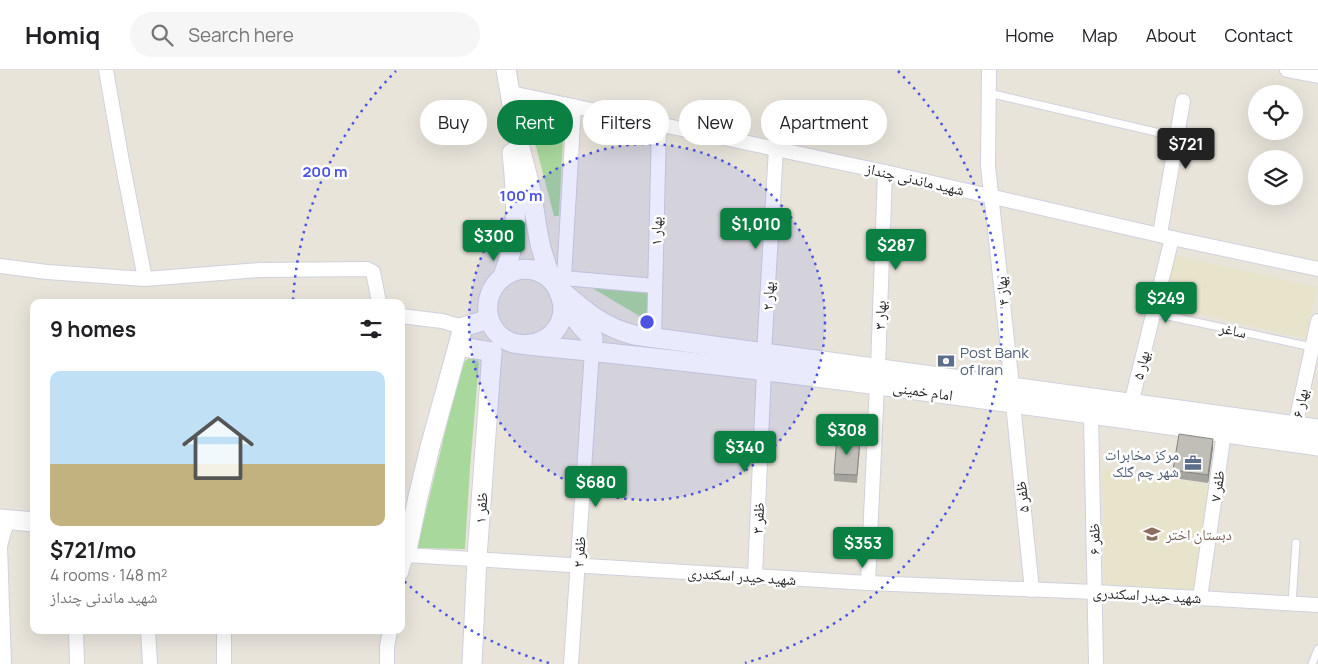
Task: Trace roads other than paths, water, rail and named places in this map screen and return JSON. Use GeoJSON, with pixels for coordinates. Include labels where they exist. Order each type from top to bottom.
{"type":"FeatureCollection","features":[{"type":"Feature","properties":{"kind":"street"},"geometry":{"type":"LineString","coordinates":[[106,70],[145,279]]}},
{"type":"Feature","properties":{"kind":"street"},"geometry":{"type":"LineString","coordinates":[[498,70],[510,135],[514,170],[515,220],[513,243],[503,276]]}},
{"type":"Feature","properties":{"kind":"street"},"geometry":{"type":"LineString","coordinates":[[506,70],[541,248],[549,273],[572,314],[593,338],[592,351]]}},
{"type":"Feature","properties":{"kind":"street","name":"بهار ۴"},"geometry":{"type":"LineString","coordinates":[[989,70],[988,166],[1012,395]]}},
{"type":"Feature","properties":{"kind":"street"},"geometry":{"type":"LineString","coordinates":[[1293,71],[1318,76]]}},
{"type":"Feature","properties":{"kind":"street","name":"شهید ماندنی چنداز"},"geometry":{"type":"LineString","coordinates":[[511,93],[583,108]]}},
{"type":"Feature","properties":{"kind":"street","name":"بهار ۵"},"geometry":{"type":"LineString","coordinates":[[1131,404],[1154,313],[1166,236],[1177,137],[1184,101]]}},
{"type":"Feature","properties":{"kind":"street"},"geometry":{"type":"LineString","coordinates":[[574,106],[564,278],[655,286]]}},
{"type":"Feature","properties":{"kind":"street","name":"شهید ماندنی چنداز"},"geometry":{"type":"LineString","coordinates":[[669,127],[885,172],[1318,269]]}},
{"type":"Feature","properties":{"kind":"street","name":"بهار ۱"},"geometry":{"type":"LineString","coordinates":[[654,338],[659,145]]}},
{"type":"Feature","properties":{"kind":"street","name":"بهار ۲"},"geometry":{"type":"LineString","coordinates":[[764,362],[776,149]]}},
{"type":"Feature","properties":{"kind":"street","name":"بهار ۳"},"geometry":{"type":"LineString","coordinates":[[868,584],[885,172]]}},
{"type":"Feature","properties":{"kind":"street"},"geometry":{"type":"LineString","coordinates":[[515,220],[521,229],[528,229],[531,228],[536,216]]}},
{"type":"Feature","properties":{"kind":"street"},"geometry":{"type":"LineString","coordinates":[[0,266],[47,272],[145,279],[260,270],[367,269],[374,272],[378,299]]}},
{"type":"Feature","properties":{"kind":"street"},"geometry":{"type":"LineString","coordinates":[[458,346],[527,345],[538,343],[548,337],[556,329],[561,319],[563,308],[562,297],[557,287],[549,278],[538,272],[526,269],[514,271],[503,276],[495,285],[489,296],[487,307],[498,345]]}},
{"type":"Feature","properties":{"kind":"street","name":"امام خمینی"},"geometry":{"type":"LineString","coordinates":[[557,287],[606,325],[620,331],[764,362]]}},
{"type":"Feature","properties":{"kind":"street"},"geometry":{"type":"LineString","coordinates":[[405,316],[442,321],[463,328],[489,319]]}},
{"type":"Feature","properties":{"kind":"street","name":"بهار ۶"},"geometry":{"type":"LineString","coordinates":[[1295,426],[1318,321]]}},
{"type":"Feature","properties":{"kind":"street"},"geometry":{"type":"LineString","coordinates":[[405,559],[408,513],[430,446],[463,328]]}},
{"type":"Feature","properties":{"kind":"street","name":"ظفر ۱"},"geometry":{"type":"LineString","coordinates":[[472,664],[477,558],[498,345]]}},
{"type":"Feature","properties":{"kind":"street","name":"امام خمینی"},"geometry":{"type":"LineString","coordinates":[[527,345],[764,362],[1012,395],[1131,404],[1155,415],[1224,433],[1318,446]]}},
{"type":"Feature","properties":{"kind":"street","name":"ظفر ۲"},"geometry":{"type":"LineString","coordinates":[[571,664],[592,351]]}},
{"type":"Feature","properties":{"kind":"street","name":"ظفر ۳"},"geometry":{"type":"LineString","coordinates":[[755,576],[764,362]]}},
{"type":"Feature","properties":{"kind":"street","name":"امام خمینی"},"geometry":{"type":"LineString","coordinates":[[1012,395],[1091,415],[1155,415],[1318,429]]}},
{"type":"Feature","properties":{"kind":"street","name":"ظفر ۵"},"geometry":{"type":"LineString","coordinates":[[1012,395],[1032,590]]}},
{"type":"Feature","properties":{"kind":"street","name":"ظفر ۶"},"geometry":{"type":"LineString","coordinates":[[1091,415],[1096,664]]}},
{"type":"Feature","properties":{"kind":"street","name":"ظفر ۷"},"geometry":{"type":"LineString","coordinates":[[1200,598],[1224,433]]}},
{"type":"Feature","properties":{"kind":"street"},"geometry":{"type":"LineString","coordinates":[[4,664],[0,546],[5,519],[30,522]]}},
{"type":"Feature","properties":{"kind":"street","name":"شهید حیدر اسکندری"},"geometry":{"type":"LineString","coordinates":[[406,555],[868,584],[1095,592],[1318,605]]}},
{"type":"Feature","properties":{"kind":"street"},"geometry":{"type":"LineString","coordinates":[[76,634],[77,664]]}},
{"type":"Feature","properties":{"kind":"street"},"geometry":{"type":"LineString","coordinates":[[148,634],[150,664]]}},
{"type":"Feature","properties":{"kind":"street"},"geometry":{"type":"LineString","coordinates":[[224,634],[224,664]]}},
{"type":"Feature","properties":{"kind":"street"},"geometry":{"type":"LineString","coordinates":[[387,664],[389,634]]}},
{"type":"Feature","properties":{"kind":"lane"},"geometry":{"type":"LineString","coordinates":[[989,93],[1177,137]]}},
{"type":"Feature","properties":{"kind":"lane","name":"ساغر"},"geometry":{"type":"LineString","coordinates":[[1154,313],[1312,347]]}},
{"type":"Feature","properties":{"kind":"lane"},"geometry":{"type":"LineString","coordinates":[[1292,604],[1296,543]]}},
{"type":"Feature","properties":{"kind":"lane"},"geometry":{"type":"LineString","coordinates":[[1312,664],[1318,649]]}},
{"type":"Feature","properties":{"kind":"place","name":"Post Bank of Iran"},"geometry":{"type":"Point","coordinates":[946,361]}},
{"type":"Feature","properties":{"kind":"place","name":"مرکز مخابرات شهر چم گلک"},"geometry":{"type":"Point","coordinates":[1193,463]}},
{"type":"Feature","properties":{"kind":"place","name":"دبستان اختر"},"geometry":{"type":"Point","coordinates":[1152,534]}}]}
